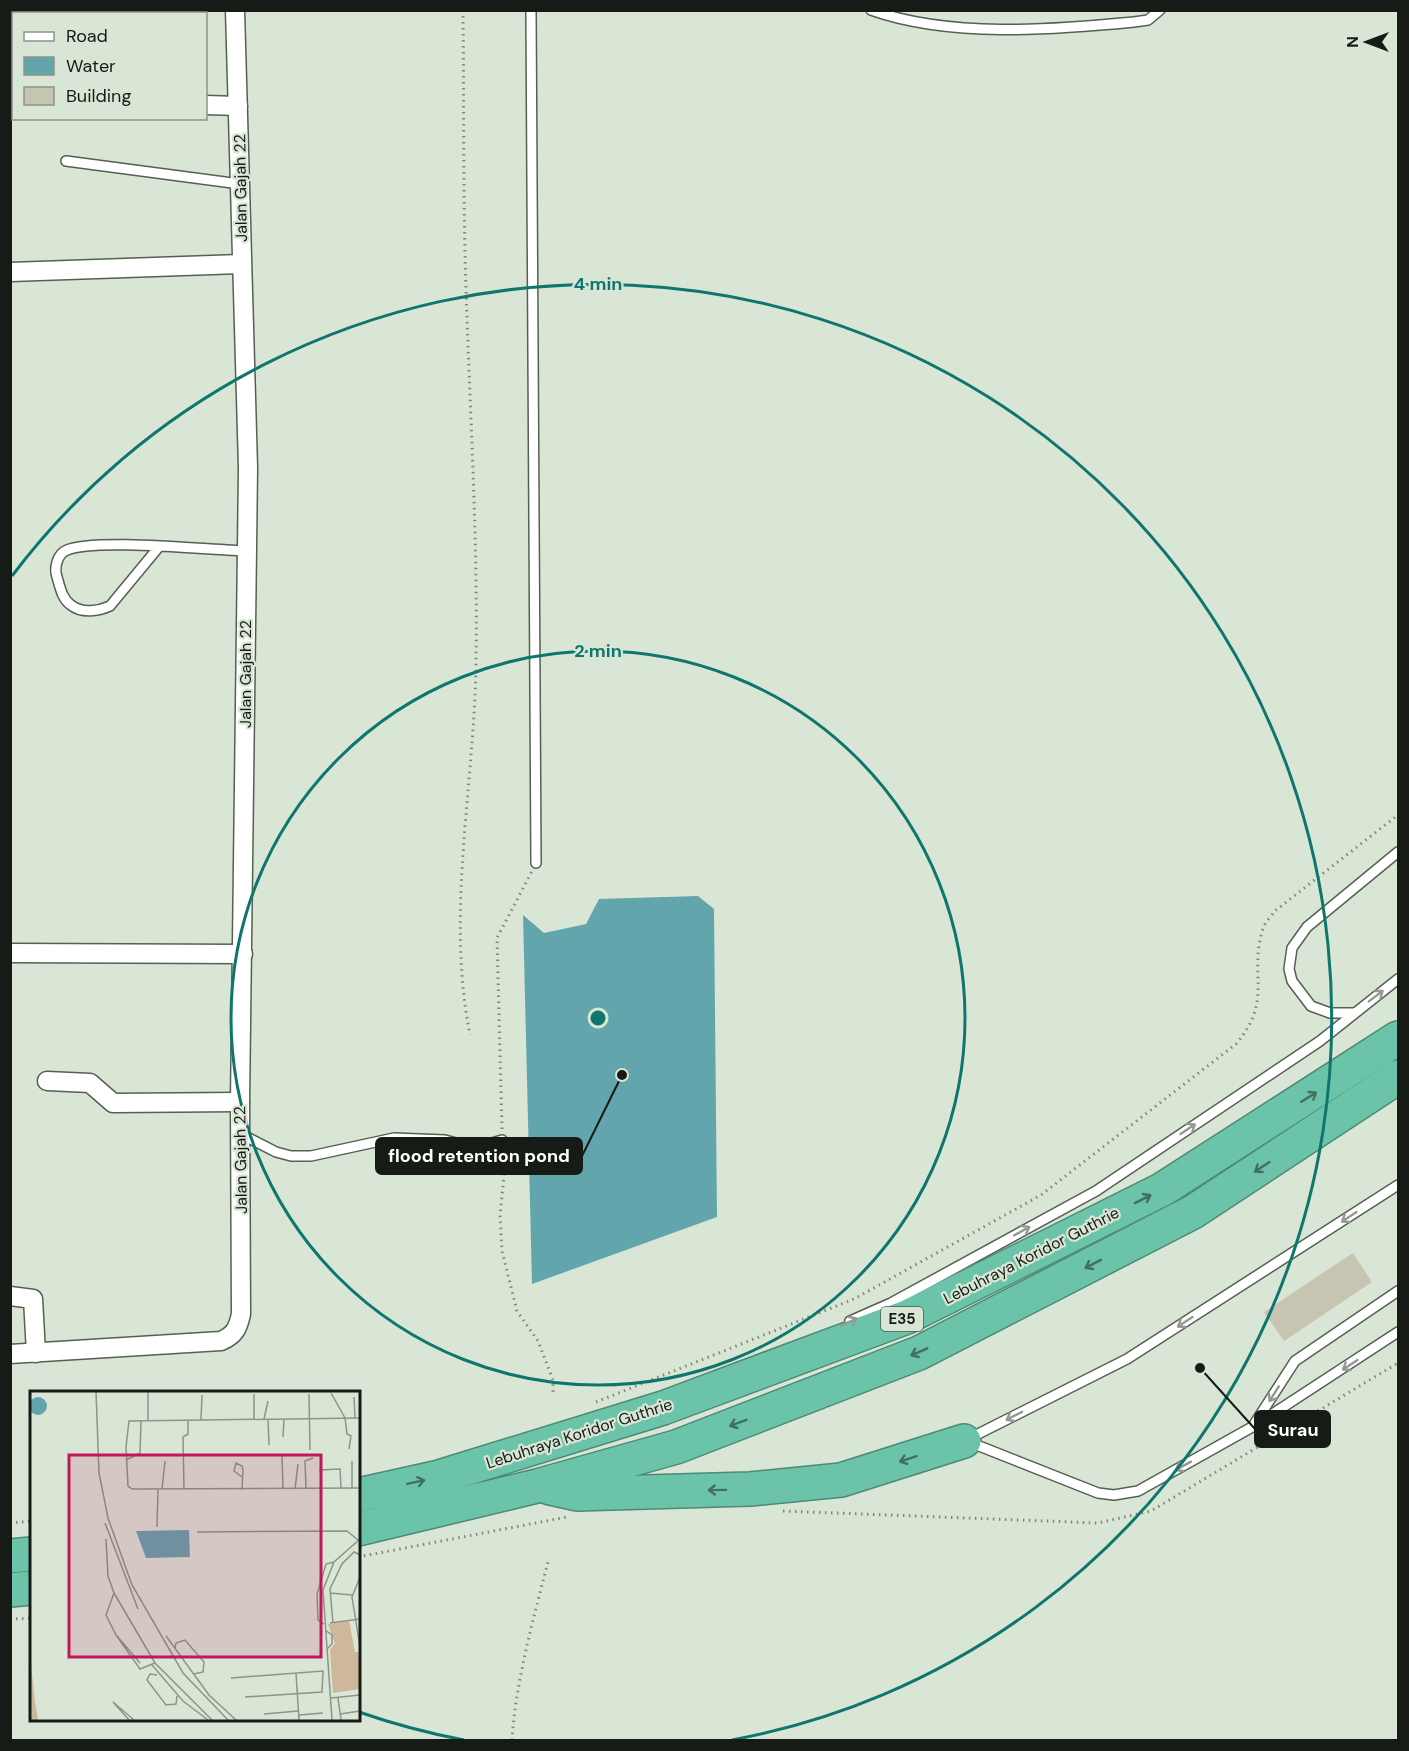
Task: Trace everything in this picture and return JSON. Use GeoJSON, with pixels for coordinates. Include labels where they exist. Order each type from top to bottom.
{"type":"FeatureCollection","features":[{"type":"Feature","properties":{"kind":"highway","name":"Lebuhraya Koridor Guthrie"},"geometry":{"type":"LineString","coordinates":[[360,1495],[439,1477],[663,1408],[908,1317],[1153,1194],[1398,1038]]}},
{"type":"Feature","properties":{"kind":"highway","name":"Lebuhraya Koridor Guthrie"},"geometry":{"type":"LineString","coordinates":[[360,1529],[537,1486],[676,1447],[919,1353],[1193,1212],[1398,1077]]}},
{"type":"Feature","properties":{"kind":"highway"},"geometry":{"type":"LineString","coordinates":[[537,1486],[577,1494],[750,1489],[841,1480],[964,1441]]}},
{"type":"Feature","properties":{"kind":"highway"},"geometry":{"type":"LineString","coordinates":[[10,1556],[30,1554]]}},
{"type":"Feature","properties":{"kind":"highway"},"geometry":{"type":"LineString","coordinates":[[10,1590],[30,1588]]}},
{"type":"Feature","properties":{"kind":"street","name":"Jalan Gajah 22"},"geometry":{"type":"LineString","coordinates":[[36,1353],[208,1342],[232,1336],[238,1327],[241,1314],[240,1102],[248,468],[235,10]]}},
{"type":"Feature","properties":{"kind":"street"},"geometry":{"type":"LineString","coordinates":[[207,105],[238,106]]}},
{"type":"Feature","properties":{"kind":"street"},"geometry":{"type":"LineString","coordinates":[[10,272],[241,264]]}},
{"type":"Feature","properties":{"kind":"street"},"geometry":{"type":"LineString","coordinates":[[10,953],[243,954]]}},
{"type":"Feature","properties":{"kind":"street"},"geometry":{"type":"LineString","coordinates":[[47,1081],[90,1083],[113,1103],[240,1102]]}},
{"type":"Feature","properties":{"kind":"street"},"geometry":{"type":"LineString","coordinates":[[10,1296],[33,1299],[36,1353],[10,1354]]}},
{"type":"Feature","properties":{"kind":"lane"},"geometry":{"type":"LineString","coordinates":[[531,10],[536,863]]}},
{"type":"Feature","properties":{"kind":"lane"},"geometry":{"type":"LineString","coordinates":[[871,10],[966,28],[1013,30],[1134,22],[1148,20],[1160,10]]}},
{"type":"Feature","properties":{"kind":"lane"},"geometry":{"type":"LineString","coordinates":[[66,161],[240,184]]}},
{"type":"Feature","properties":{"kind":"lane"},"geometry":{"type":"LineString","coordinates":[[158,548],[110,606],[99,610],[86,610],[72,606],[62,593],[55,572],[57,560],[64,550],[80,546],[105,545],[246,551]]}},
{"type":"Feature","properties":{"kind":"lane"},"geometry":{"type":"LineString","coordinates":[[1354,1013],[1330,1012],[1311,1006],[1292,981],[1289,969],[1292,948],[1307,927],[1398,852]]}},
{"type":"Feature","properties":{"kind":"lane"},"geometry":{"type":"LineString","coordinates":[[837,1328],[891,1303],[1096,1191],[1320,1041],[1398,980]]}},
{"type":"Feature","properties":{"kind":"lane"},"geometry":{"type":"LineString","coordinates":[[241,1147],[291,1156],[319,1154],[394,1138],[445,1140],[475,1148],[502,1140]]}},
{"type":"Feature","properties":{"kind":"lane"},"geometry":{"type":"LineString","coordinates":[[964,1441],[1126,1359],[1398,1185]]}},
{"type":"Feature","properties":{"kind":"lane"},"geometry":{"type":"LineString","coordinates":[[1254,1426],[1295,1361],[1398,1291]]}},
{"type":"Feature","properties":{"kind":"lane"},"geometry":{"type":"LineString","coordinates":[[964,1441],[998,1452],[1098,1493],[1114,1495],[1138,1491],[1254,1426],[1398,1332]]}},
{"type":"Feature","properties":{"kind":"lane"},"geometry":{"type":"LineString","coordinates":[[663,1408],[793,1348]]}},
{"type":"Feature","properties":{"kind":"path"},"geometry":{"type":"LineString","coordinates":[[464,10],[466,286],[477,577],[476,669],[461,902],[463,999],[470,1035]]}},
{"type":"Feature","properties":{"kind":"path"},"geometry":{"type":"LineString","coordinates":[[588,1405],[854,1299],[1041,1195],[1236,1044],[1250,1027],[1258,1007],[1259,955],[1263,928],[1276,909],[1398,815]]}},
{"type":"Feature","properties":{"kind":"path"},"geometry":{"type":"LineString","coordinates":[[536,863],[497,938],[502,1140],[505,1167],[500,1215],[502,1251],[517,1311],[538,1341],[553,1380],[553,1395]]}},
{"type":"Feature","properties":{"kind":"path"},"geometry":{"type":"LineString","coordinates":[[772,1511],[1098,1523],[1124,1519],[1151,1511],[1398,1363]]}},
{"type":"Feature","properties":{"kind":"path"},"geometry":{"type":"LineString","coordinates":[[360,1557],[575,1515]]}},
{"type":"Feature","properties":{"kind":"path"},"geometry":{"type":"LineString","coordinates":[[10,1523],[30,1521]]}},
{"type":"Feature","properties":{"kind":"path"},"geometry":{"type":"LineString","coordinates":[[512,1740],[529,1643],[549,1558]]}},
{"type":"Feature","properties":{"kind":"path"},"geometry":{"type":"LineString","coordinates":[[10,1619],[30,1618]]}},
{"type":"Feature","properties":{"kind":"water"},"geometry":{"type":"Polygon","coordinates":[[[698,896],[714,909],[717,1217],[532,1284],[523,915],[544,933],[586,924],[599,899],[698,896]]]}},
{"type":"Feature","properties":{"kind":"building"},"geometry":{"type":"Polygon","coordinates":[[[1353,1253],[1372,1282],[1284,1341],[1264,1312],[1353,1253]]]}},
{"type":"Feature","properties":{"kind":"place","name":"flood retention pond"},"geometry":{"type":"Point","coordinates":[622,1075]}},
{"type":"Feature","properties":{"kind":"place","name":"Surau"},"geometry":{"type":"Point","coordinates":[1200,1368]}}]}
